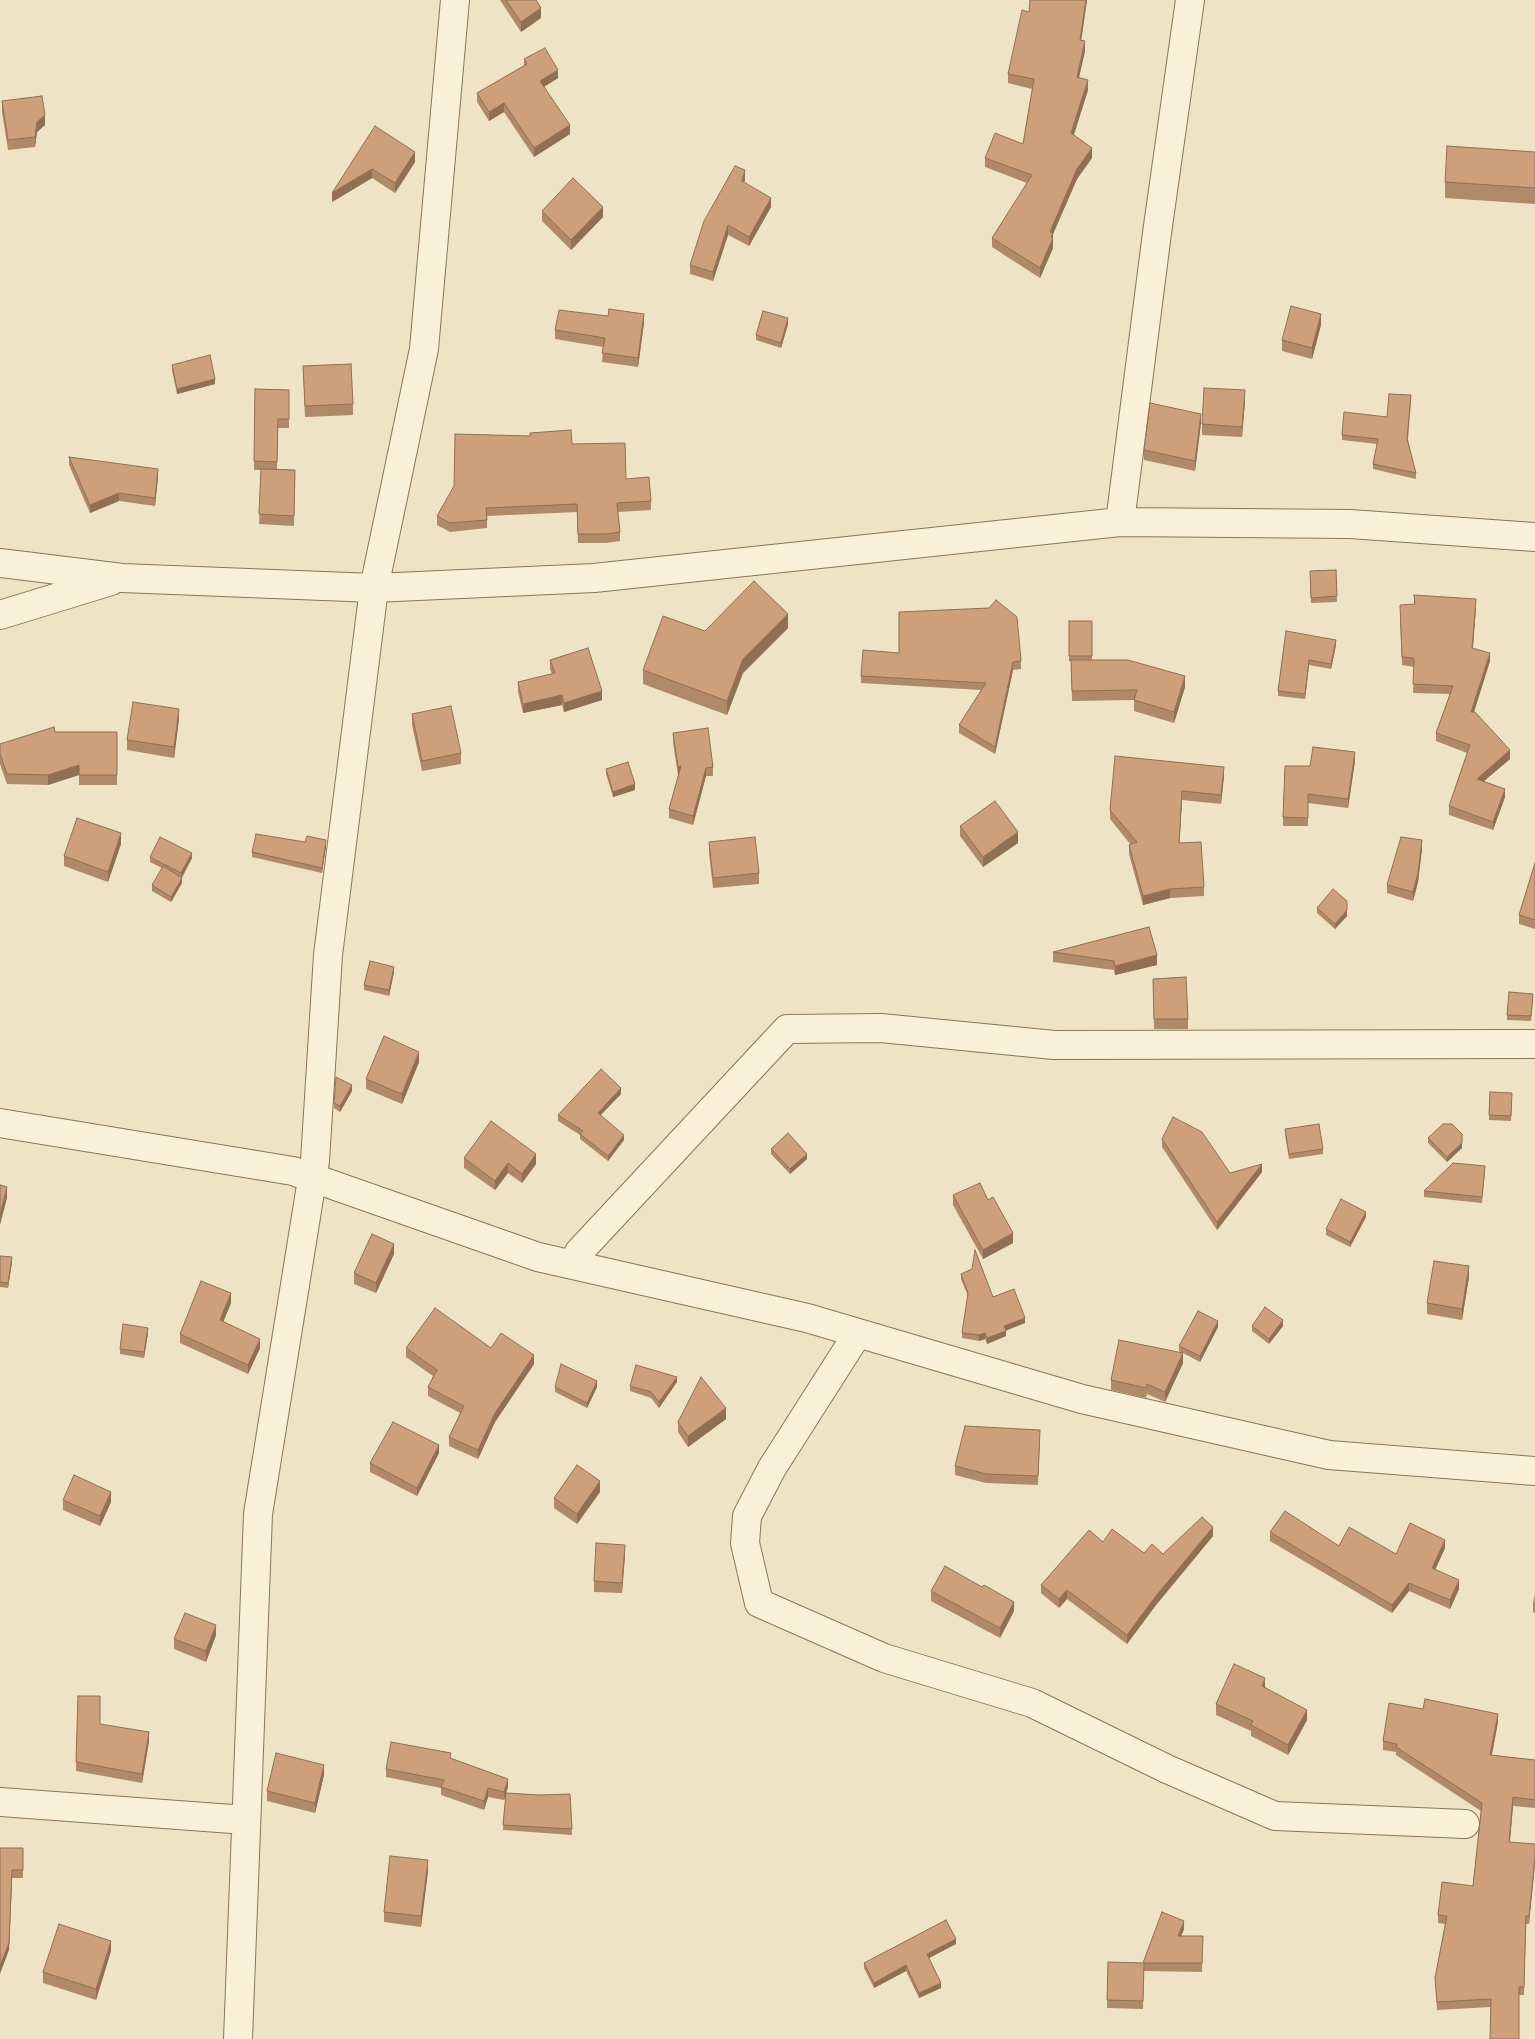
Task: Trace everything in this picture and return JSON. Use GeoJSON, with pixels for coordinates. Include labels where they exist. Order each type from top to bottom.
{"type":"FeatureCollection","features":[{"type":"Feature","properties":{"kind":"street"},"geometry":{"type":"LineString","coordinates":[[238,2039],[258,1514],[315,1162],[328,955],[374,588],[424,349],[455,0]]}},
{"type":"Feature","properties":{"kind":"street"},"geometry":{"type":"LineString","coordinates":[[1120,522],[1157,233],[1190,0]]}},
{"type":"Feature","properties":{"kind":"street"},"geometry":{"type":"LineString","coordinates":[[0,563],[122,578],[374,588],[594,578],[1120,522],[1350,524],[1535,537]]}},
{"type":"Feature","properties":{"kind":"street"},"geometry":{"type":"LineString","coordinates":[[0,615],[122,578]]}},
{"type":"Feature","properties":{"kind":"street"},"geometry":{"type":"LineString","coordinates":[[579,1252],[787,1029],[881,1028],[1054,1045],[1535,1044]]}},
{"type":"Feature","properties":{"kind":"street"},"geometry":{"type":"LineString","coordinates":[[0,1123],[293,1171],[538,1256],[808,1318],[1082,1399],[1329,1455],[1535,1471]]}},
{"type":"Feature","properties":{"kind":"street"},"geometry":{"type":"LineString","coordinates":[[858,1333],[772,1468],[747,1516],[745,1543],[759,1603],[884,1658],[1032,1703],[1167,1769],[1275,1816],[1465,1824]]}},
{"type":"Feature","properties":{"kind":"street"},"geometry":{"type":"LineString","coordinates":[[0,1802],[246,1820]]}},
{"type":"Feature","properties":{"kind":"building"},"geometry":{"type":"Polygon","coordinates":[[[506,0],[536,0],[541,8],[521,22],[506,0]]]}},
{"type":"Feature","properties":{"kind":"building"},"geometry":{"type":"Polygon","coordinates":[[[1030,0],[1086,0],[1080,40],[1085,41],[1077,77],[1088,80],[1071,133],[1092,148],[1077,169],[1050,232],[1053,233],[1051,237],[1053,238],[1040,268],[992,238],[1032,175],[985,158],[995,133],[1023,144],[1034,79],[1008,74],[1022,10],[1029,12],[1030,0]]]}},
{"type":"Feature","properties":{"kind":"building"},"geometry":{"type":"Polygon","coordinates":[[[545,48],[558,70],[540,81],[570,125],[534,148],[504,103],[489,112],[477,93],[527,64],[524,59],[545,48]]]}},
{"type":"Feature","properties":{"kind":"building"},"geometry":{"type":"Polygon","coordinates":[[[42,96],[45,115],[37,122],[35,137],[8,140],[2,101],[42,96]]]}},
{"type":"Feature","properties":{"kind":"building"},"geometry":{"type":"Polygon","coordinates":[[[375,126],[415,152],[395,183],[372,169],[332,193],[375,126]]]}},
{"type":"Feature","properties":{"kind":"building"},"geometry":{"type":"Polygon","coordinates":[[[1447,146],[1535,152],[1535,188],[1445,182],[1447,146]]]}},
{"type":"Feature","properties":{"kind":"building"},"geometry":{"type":"Polygon","coordinates":[[[735,166],[745,170],[742,181],[771,198],[749,237],[728,225],[713,272],[690,265],[704,221],[735,166]]]}},
{"type":"Feature","properties":{"kind":"building"},"geometry":{"type":"Polygon","coordinates":[[[573,178],[603,207],[571,240],[542,211],[573,178]]]}},
{"type":"Feature","properties":{"kind":"building"},"geometry":{"type":"Polygon","coordinates":[[[1291,306],[1321,314],[1312,348],[1282,340],[1291,306]]]}},
{"type":"Feature","properties":{"kind":"building"},"geometry":{"type":"Polygon","coordinates":[[[609,309],[644,314],[638,358],[602,353],[605,338],[555,330],[559,310],[608,316],[609,309]]]}},
{"type":"Feature","properties":{"kind":"building"},"geometry":{"type":"Polygon","coordinates":[[[763,311],[788,318],[781,343],[756,335],[763,311]]]}},
{"type":"Feature","properties":{"kind":"building"},"geometry":{"type":"Polygon","coordinates":[[[210,355],[215,379],[177,389],[172,365],[210,355]]]}},
{"type":"Feature","properties":{"kind":"building"},"geometry":{"type":"Polygon","coordinates":[[[351,364],[353,404],[305,406],[303,366],[351,364]]]}},
{"type":"Feature","properties":{"kind":"building"},"geometry":{"type":"Polygon","coordinates":[[[1204,388],[1245,390],[1242,427],[1202,424],[1204,388]]]}},
{"type":"Feature","properties":{"kind":"building"},"geometry":{"type":"Polygon","coordinates":[[[255,389],[289,390],[289,419],[278,419],[277,462],[254,461],[255,389]]]}},
{"type":"Feature","properties":{"kind":"building"},"geometry":{"type":"Polygon","coordinates":[[[1389,394],[1411,395],[1407,439],[1416,473],[1373,464],[1378,439],[1342,435],[1344,412],[1387,417],[1389,394]]]}},
{"type":"Feature","properties":{"kind":"building"},"geometry":{"type":"Polygon","coordinates":[[[1150,403],[1201,414],[1195,461],[1144,450],[1150,403]]]}},
{"type":"Feature","properties":{"kind":"building"},"geometry":{"type":"Polygon","coordinates":[[[571,430],[572,444],[625,443],[626,479],[649,477],[651,501],[617,503],[620,532],[578,534],[577,504],[486,508],[487,520],[450,523],[437,516],[454,486],[455,434],[530,436],[530,433],[571,430]]]}},
{"type":"Feature","properties":{"kind":"building"},"geometry":{"type":"Polygon","coordinates":[[[69,457],[158,469],[155,498],[119,493],[90,505],[69,457]]]}},
{"type":"Feature","properties":{"kind":"building"},"geometry":{"type":"Polygon","coordinates":[[[261,469],[295,470],[294,516],[259,514],[261,469]]]}},
{"type":"Feature","properties":{"kind":"building"},"geometry":{"type":"Polygon","coordinates":[[[1336,570],[1337,596],[1311,598],[1310,571],[1336,570]]]}},
{"type":"Feature","properties":{"kind":"building"},"geometry":{"type":"Polygon","coordinates":[[[754,581],[788,614],[743,659],[727,701],[643,670],[663,616],[705,631],[754,581]]]}},
{"type":"Feature","properties":{"kind":"building"},"geometry":{"type":"Polygon","coordinates":[[[1414,595],[1476,599],[1472,648],[1490,653],[1471,712],[1475,712],[1510,750],[1477,779],[1505,789],[1493,822],[1449,806],[1470,745],[1436,733],[1453,686],[1413,684],[1414,658],[1402,657],[1400,605],[1415,604],[1414,595]]]}},
{"type":"Feature","properties":{"kind":"building"},"geometry":{"type":"Polygon","coordinates":[[[996,600],[1017,617],[1021,661],[1013,662],[995,747],[959,725],[986,683],[861,676],[863,650],[899,653],[899,612],[989,608],[996,600]]]}},
{"type":"Feature","properties":{"kind":"building"},"geometry":{"type":"Polygon","coordinates":[[[1069,621],[1092,621],[1092,656],[1069,656],[1069,621]]]}},
{"type":"Feature","properties":{"kind":"building"},"geometry":{"type":"Polygon","coordinates":[[[1286,631],[1336,640],[1331,664],[1309,660],[1305,694],[1278,691],[1286,631]]]}},
{"type":"Feature","properties":{"kind":"building"},"geometry":{"type":"Polygon","coordinates":[[[588,648],[602,691],[564,703],[562,695],[523,704],[518,682],[555,673],[550,660],[588,648]]]}},
{"type":"Feature","properties":{"kind":"building"},"geometry":{"type":"Polygon","coordinates":[[[1071,660],[1128,660],[1185,676],[1174,712],[1134,700],[1137,690],[1072,691],[1071,660]]]}},
{"type":"Feature","properties":{"kind":"building"},"geometry":{"type":"Polygon","coordinates":[[[133,702],[179,709],[174,747],[127,740],[133,702]]]}},
{"type":"Feature","properties":{"kind":"building"},"geometry":{"type":"Polygon","coordinates":[[[451,706],[461,753],[422,761],[412,714],[451,706]]]}},
{"type":"Feature","properties":{"kind":"building"},"geometry":{"type":"Polygon","coordinates":[[[54,727],[55,732],[117,732],[117,775],[79,775],[79,765],[48,775],[7,774],[0,754],[0,744],[54,727]]]}},
{"type":"Feature","properties":{"kind":"building"},"geometry":{"type":"Polygon","coordinates":[[[708,728],[713,767],[706,768],[693,816],[669,809],[681,766],[678,767],[673,733],[708,728]]]}},
{"type":"Feature","properties":{"kind":"building"},"geometry":{"type":"Polygon","coordinates":[[[1313,747],[1355,752],[1348,799],[1308,794],[1308,818],[1283,817],[1285,766],[1310,766],[1313,747]]]}},
{"type":"Feature","properties":{"kind":"building"},"geometry":{"type":"Polygon","coordinates":[[[1115,756],[1224,767],[1221,795],[1182,791],[1179,843],[1201,842],[1204,887],[1170,889],[1143,896],[1129,845],[1137,842],[1110,810],[1115,756]]]}},
{"type":"Feature","properties":{"kind":"building"},"geometry":{"type":"Polygon","coordinates":[[[628,762],[635,784],[613,792],[606,769],[628,762]]]}},
{"type":"Feature","properties":{"kind":"building"},"geometry":{"type":"Polygon","coordinates":[[[995,801],[1018,832],[983,857],[960,826],[995,801]]]}},
{"type":"Feature","properties":{"kind":"building"},"geometry":{"type":"Polygon","coordinates":[[[77,818],[121,833],[108,872],[64,856],[77,818]]]}},
{"type":"Feature","properties":{"kind":"building"},"geometry":{"type":"Polygon","coordinates":[[[256,834],[305,842],[307,836],[326,840],[322,868],[252,852],[256,834]]]}},
{"type":"Feature","properties":{"kind":"building"},"geometry":{"type":"Polygon","coordinates":[[[160,837],[192,853],[181,873],[150,857],[160,837]]]}},
{"type":"Feature","properties":{"kind":"building"},"geometry":{"type":"Polygon","coordinates":[[[755,837],[759,873],[713,878],[709,842],[755,837]]]}},
{"type":"Feature","properties":{"kind":"building"},"geometry":{"type":"Polygon","coordinates":[[[1401,837],[1422,840],[1418,873],[1413,892],[1387,885],[1401,837]]]}},
{"type":"Feature","properties":{"kind":"building"},"geometry":{"type":"Polygon","coordinates":[[[1535,863],[1535,920],[1519,915],[1535,863]]]}},
{"type":"Feature","properties":{"kind":"building"},"geometry":{"type":"Polygon","coordinates":[[[163,866],[182,878],[171,897],[152,885],[163,866]]]}},
{"type":"Feature","properties":{"kind":"building"},"geometry":{"type":"Polygon","coordinates":[[[1333,889],[1347,901],[1347,910],[1335,924],[1317,908],[1333,889]]]}},
{"type":"Feature","properties":{"kind":"building"},"geometry":{"type":"Polygon","coordinates":[[[1149,927],[1157,955],[1115,966],[1114,961],[1053,952],[1149,927]]]}},
{"type":"Feature","properties":{"kind":"building"},"geometry":{"type":"Polygon","coordinates":[[[370,961],[394,967],[389,990],[364,985],[370,961]]]}},
{"type":"Feature","properties":{"kind":"building"},"geometry":{"type":"Polygon","coordinates":[[[1186,977],[1188,1019],[1154,1019],[1153,979],[1186,977]]]}},
{"type":"Feature","properties":{"kind":"building"},"geometry":{"type":"Polygon","coordinates":[[[1509,992],[1533,994],[1531,1016],[1507,1015],[1509,992]]]}},
{"type":"Feature","properties":{"kind":"building"},"geometry":{"type":"Polygon","coordinates":[[[384,1036],[419,1052],[402,1094],[366,1079],[384,1036]]]}},
{"type":"Feature","properties":{"kind":"building"},"geometry":{"type":"Polygon","coordinates":[[[601,1069],[621,1088],[598,1113],[624,1135],[608,1156],[580,1134],[583,1131],[558,1115],[601,1069]]]}},
{"type":"Feature","properties":{"kind":"building"},"geometry":{"type":"Polygon","coordinates":[[[336,1077],[352,1085],[340,1106],[334,1103],[336,1077]]]}},
{"type":"Feature","properties":{"kind":"building"},"geometry":{"type":"Polygon","coordinates":[[[1490,1092],[1512,1093],[1511,1116],[1489,1115],[1490,1092]]]}},
{"type":"Feature","properties":{"kind":"building"},"geometry":{"type":"Polygon","coordinates":[[[1173,1117],[1202,1132],[1230,1173],[1262,1164],[1217,1222],[1162,1139],[1173,1117]]]}},
{"type":"Feature","properties":{"kind":"building"},"geometry":{"type":"Polygon","coordinates":[[[491,1121],[536,1154],[522,1174],[508,1163],[495,1181],[464,1158],[491,1121]]]}},
{"type":"Feature","properties":{"kind":"building"},"geometry":{"type":"Polygon","coordinates":[[[1319,1124],[1323,1149],[1289,1154],[1285,1129],[1319,1124]]]}},
{"type":"Feature","properties":{"kind":"building"},"geometry":{"type":"Polygon","coordinates":[[[1443,1124],[1452,1124],[1462,1134],[1462,1143],[1447,1157],[1428,1138],[1443,1124]]]}},
{"type":"Feature","properties":{"kind":"building"},"geometry":{"type":"Polygon","coordinates":[[[788,1133],[807,1154],[790,1169],[771,1149],[788,1133]]]}},
{"type":"Feature","properties":{"kind":"building"},"geometry":{"type":"Polygon","coordinates":[[[1453,1163],[1485,1166],[1482,1197],[1424,1191],[1453,1163]]]}},
{"type":"Feature","properties":{"kind":"building"},"geometry":{"type":"Polygon","coordinates":[[[980,1183],[988,1200],[993,1197],[1013,1233],[983,1250],[953,1195],[980,1183]]]}},
{"type":"Feature","properties":{"kind":"building"},"geometry":{"type":"Polygon","coordinates":[[[0,1185],[7,1187],[0,1215],[0,1185]]]}},
{"type":"Feature","properties":{"kind":"building"},"geometry":{"type":"Polygon","coordinates":[[[1341,1199],[1366,1212],[1350,1242],[1326,1229],[1341,1199]]]}},
{"type":"Feature","properties":{"kind":"building"},"geometry":{"type":"Polygon","coordinates":[[[372,1234],[394,1244],[376,1283],[354,1273],[372,1234]]]}},
{"type":"Feature","properties":{"kind":"building"},"geometry":{"type":"Polygon","coordinates":[[[975,1250],[993,1297],[1014,1289],[1025,1318],[1004,1326],[1006,1331],[987,1338],[985,1333],[979,1335],[962,1333],[968,1293],[961,1274],[972,1269],[975,1250]]]}},
{"type":"Feature","properties":{"kind":"building"},"geometry":{"type":"Polygon","coordinates":[[[0,1256],[12,1257],[8,1283],[0,1282],[0,1256]]]}},
{"type":"Feature","properties":{"kind":"building"},"geometry":{"type":"Polygon","coordinates":[[[1434,1261],[1469,1266],[1462,1309],[1427,1303],[1434,1261]]]}},
{"type":"Feature","properties":{"kind":"building"},"geometry":{"type":"Polygon","coordinates":[[[201,1281],[231,1293],[220,1320],[260,1339],[248,1365],[180,1334],[201,1281]]]}},
{"type":"Feature","properties":{"kind":"building"},"geometry":{"type":"Polygon","coordinates":[[[1265,1307],[1283,1320],[1269,1339],[1252,1326],[1265,1307]]]}},
{"type":"Feature","properties":{"kind":"building"},"geometry":{"type":"Polygon","coordinates":[[[435,1308],[491,1348],[501,1333],[534,1355],[495,1413],[478,1450],[449,1437],[464,1406],[428,1387],[437,1370],[406,1348],[435,1308]]]}},
{"type":"Feature","properties":{"kind":"building"},"geometry":{"type":"Polygon","coordinates":[[[1198,1311],[1218,1321],[1200,1356],[1179,1346],[1198,1311]]]}},
{"type":"Feature","properties":{"kind":"building"},"geometry":{"type":"Polygon","coordinates":[[[123,1324],[148,1328],[144,1352],[120,1349],[123,1324]]]}},
{"type":"Feature","properties":{"kind":"building"},"geometry":{"type":"Polygon","coordinates":[[[1119,1340],[1183,1353],[1165,1392],[1147,1384],[1146,1388],[1111,1380],[1119,1340]]]}},
{"type":"Feature","properties":{"kind":"building"},"geometry":{"type":"Polygon","coordinates":[[[561,1364],[597,1381],[587,1403],[555,1387],[561,1364]]]}},
{"type":"Feature","properties":{"kind":"building"},"geometry":{"type":"Polygon","coordinates":[[[636,1365],[677,1377],[659,1402],[651,1392],[630,1386],[636,1365]]]}},
{"type":"Feature","properties":{"kind":"building"},"geometry":{"type":"Polygon","coordinates":[[[701,1377],[726,1408],[688,1436],[678,1422],[701,1377]]]}},
{"type":"Feature","properties":{"kind":"building"},"geometry":{"type":"Polygon","coordinates":[[[393,1422],[439,1445],[417,1488],[370,1463],[393,1422]]]}},
{"type":"Feature","properties":{"kind":"building"},"geometry":{"type":"Polygon","coordinates":[[[965,1426],[1040,1430],[1038,1476],[986,1474],[955,1466],[965,1426]]]}},
{"type":"Feature","properties":{"kind":"building"},"geometry":{"type":"Polygon","coordinates":[[[577,1465],[600,1481],[577,1514],[554,1498],[577,1465]]]}},
{"type":"Feature","properties":{"kind":"building"},"geometry":{"type":"Polygon","coordinates":[[[74,1475],[111,1492],[100,1516],[63,1500],[74,1475]]]}},
{"type":"Feature","properties":{"kind":"building"},"geometry":{"type":"Polygon","coordinates":[[[1285,1511],[1339,1546],[1349,1527],[1396,1554],[1410,1523],[1445,1540],[1432,1568],[1459,1580],[1450,1600],[1409,1583],[1392,1605],[1270,1532],[1285,1511]]]}},
{"type":"Feature","properties":{"kind":"building"},"geometry":{"type":"Polygon","coordinates":[[[1202,1517],[1213,1527],[1156,1596],[1127,1635],[1067,1590],[1059,1599],[1041,1585],[1089,1530],[1103,1542],[1112,1529],[1144,1553],[1152,1544],[1163,1554],[1202,1517]]]}},
{"type":"Feature","properties":{"kind":"building"},"geometry":{"type":"Polygon","coordinates":[[[596,1543],[625,1545],[622,1583],[594,1581],[596,1543]]]}},
{"type":"Feature","properties":{"kind":"building"},"geometry":{"type":"Polygon","coordinates":[[[945,1566],[982,1587],[984,1585],[1014,1602],[1000,1628],[931,1591],[945,1566]]]}},
{"type":"Feature","properties":{"kind":"building"},"geometry":{"type":"Polygon","coordinates":[[[185,1613],[216,1625],[206,1651],[174,1639],[185,1613]]]}},
{"type":"Feature","properties":{"kind":"building"},"geometry":{"type":"Polygon","coordinates":[[[1234,1664],[1265,1678],[1262,1686],[1307,1710],[1288,1745],[1251,1725],[1253,1721],[1216,1704],[1234,1664]]]}},
{"type":"Feature","properties":{"kind":"building"},"geometry":{"type":"Polygon","coordinates":[[[78,1696],[100,1696],[100,1724],[149,1732],[142,1774],[76,1762],[78,1696]]]}},
{"type":"Feature","properties":{"kind":"building"},"geometry":{"type":"Polygon","coordinates":[[[1425,1699],[1498,1714],[1490,1755],[1535,1760],[1535,1800],[1513,1797],[1509,1842],[1535,1844],[1529,1916],[1526,1916],[1524,1987],[1519,1987],[1519,2039],[1490,2039],[1491,1999],[1437,2002],[1435,1978],[1447,1916],[1438,1915],[1442,1882],[1473,1886],[1482,1803],[1396,1747],[1397,1744],[1383,1741],[1389,1703],[1423,1709],[1425,1699]]]}},
{"type":"Feature","properties":{"kind":"building"},"geometry":{"type":"Polygon","coordinates":[[[391,1742],[451,1753],[450,1758],[508,1779],[504,1792],[488,1788],[484,1801],[441,1787],[444,1780],[386,1769],[391,1742]]]}},
{"type":"Feature","properties":{"kind":"building"},"geometry":{"type":"Polygon","coordinates":[[[276,1753],[324,1765],[315,1803],[267,1791],[276,1753]]]}},
{"type":"Feature","properties":{"kind":"building"},"geometry":{"type":"Polygon","coordinates":[[[506,1793],[570,1794],[572,1829],[503,1825],[506,1793]]]}},
{"type":"Feature","properties":{"kind":"building"},"geometry":{"type":"Polygon","coordinates":[[[0,1848],[23,1848],[23,1870],[12,1870],[9,1943],[0,1966],[0,1848]]]}},
{"type":"Feature","properties":{"kind":"building"},"geometry":{"type":"Polygon","coordinates":[[[390,1856],[428,1860],[421,1916],[384,1912],[390,1856]]]}},
{"type":"Feature","properties":{"kind":"building"},"geometry":{"type":"Polygon","coordinates":[[[1162,1912],[1184,1921],[1178,1936],[1203,1936],[1202,1963],[1144,1963],[1143,2001],[1107,2000],[1108,1962],[1143,1963],[1162,1912]]]}},
{"type":"Feature","properties":{"kind":"building"},"geometry":{"type":"Polygon","coordinates":[[[946,1920],[956,1939],[927,1954],[941,1983],[919,1993],[906,1965],[874,1983],[864,1963],[946,1920]]]}},
{"type":"Feature","properties":{"kind":"building"},"geometry":{"type":"Polygon","coordinates":[[[59,1924],[111,1941],[96,1989],[43,1972],[59,1924]]]}}]}
